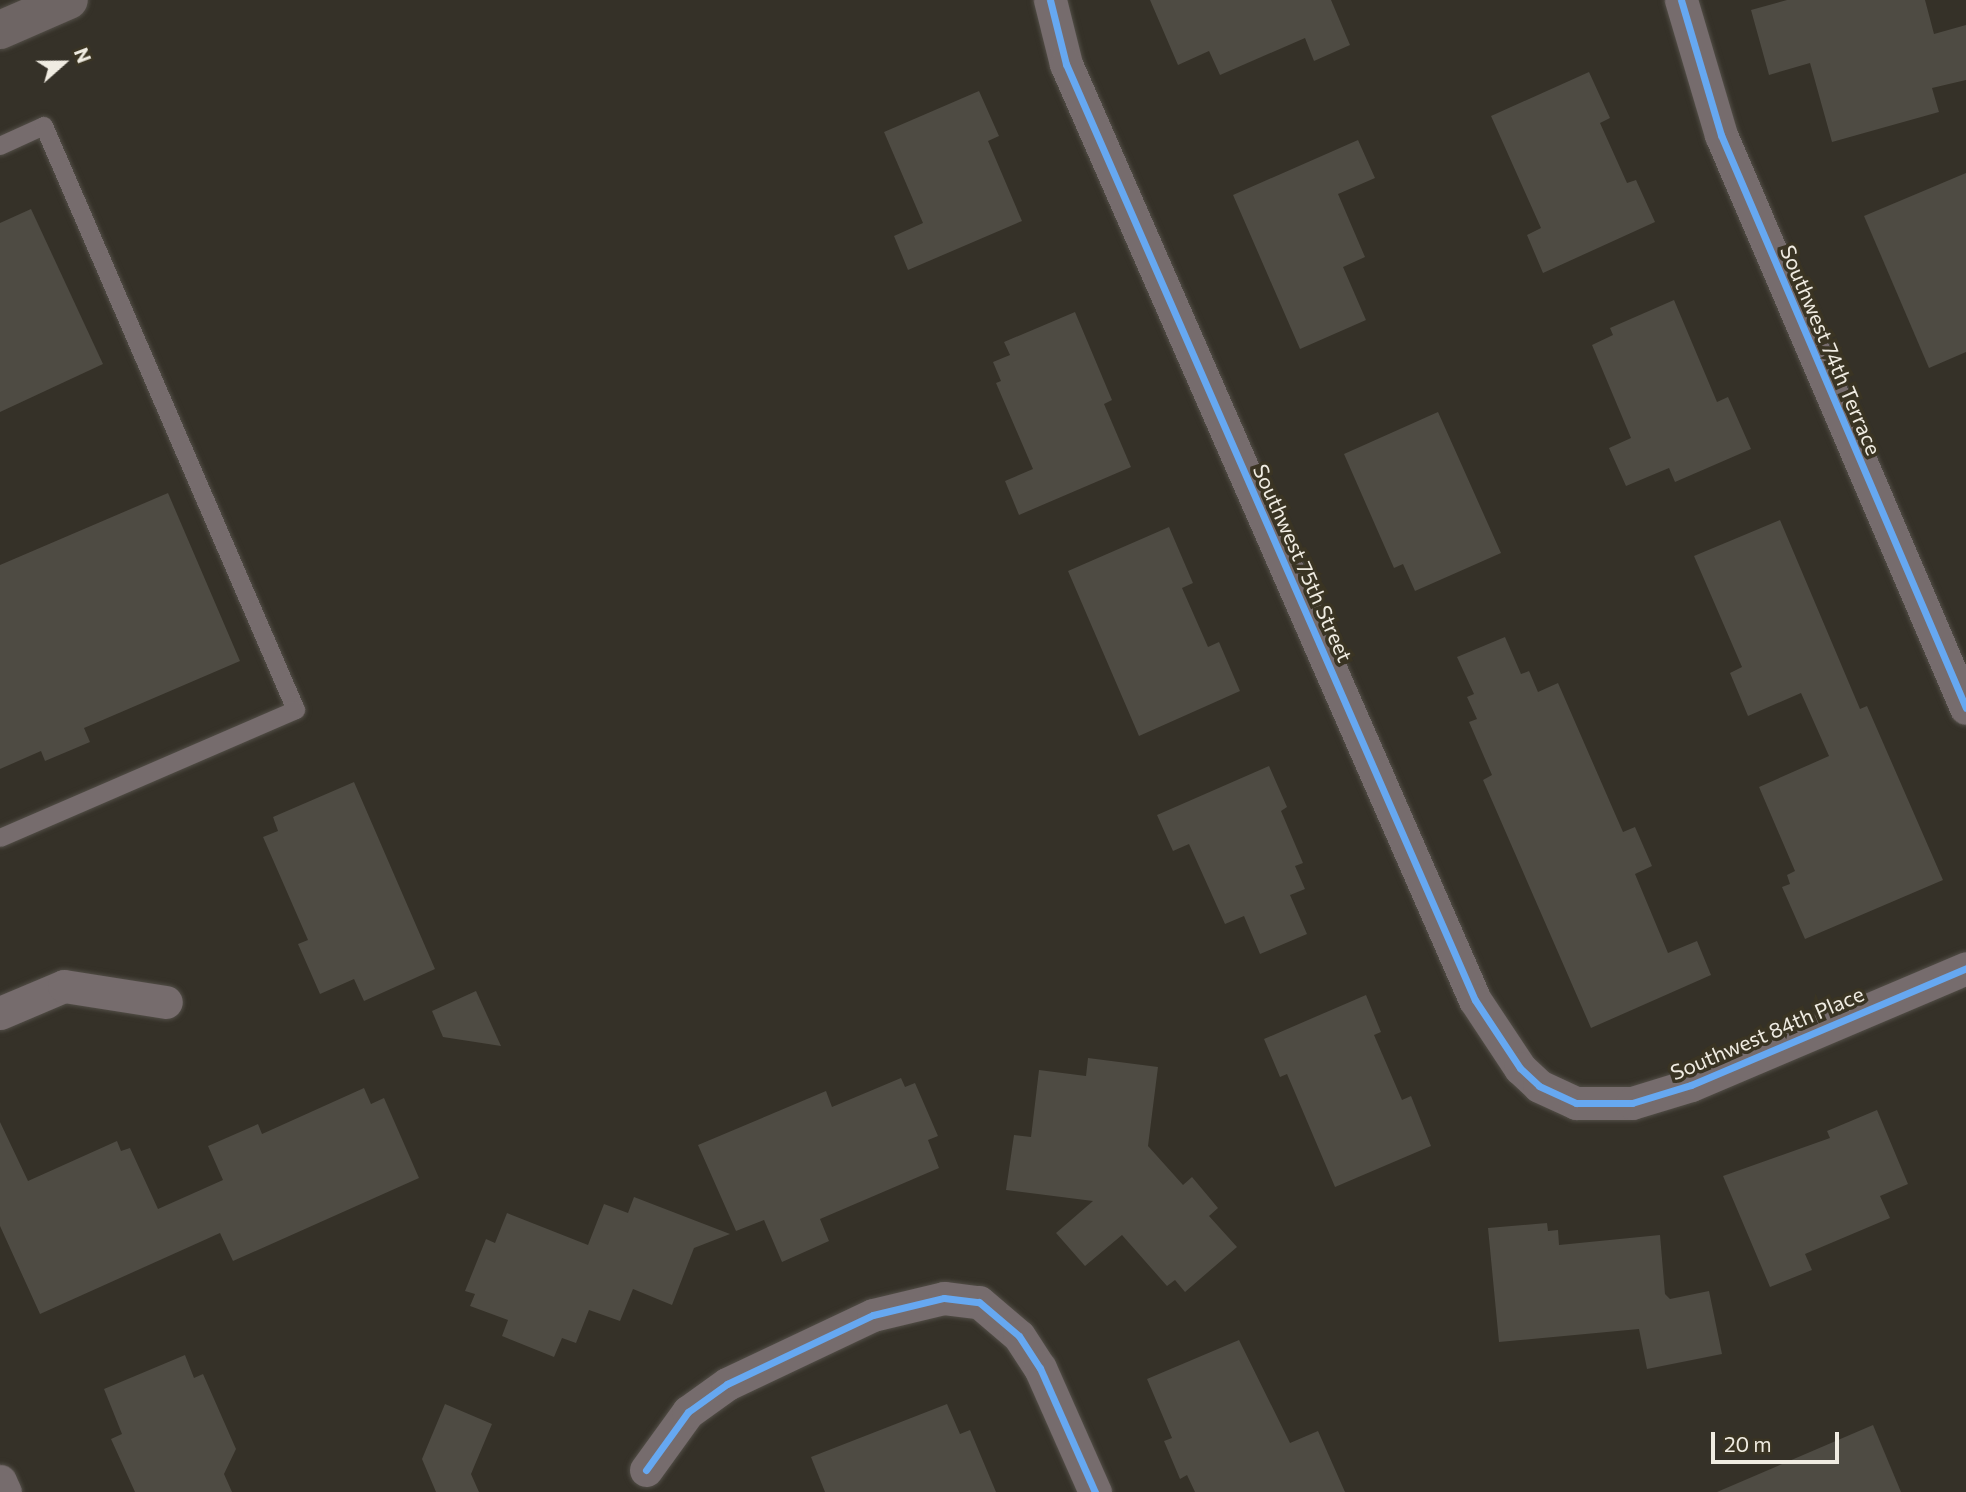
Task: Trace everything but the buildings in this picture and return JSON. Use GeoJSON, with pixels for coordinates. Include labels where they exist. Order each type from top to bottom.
{"type":"FeatureCollection","features":[{"type":"Feature","properties":{"kind":"main road"},"geometry":{"type":"LineString","coordinates":[[0,30],[69,0]]}},
{"type":"Feature","properties":{"kind":"street","name":"Southwest 75th Street"},"geometry":{"type":"LineString","coordinates":[[1051,0],[1066,64],[1475,1000],[1521,1068],[1539,1086],[1576,1103]]}},
{"type":"Feature","properties":{"kind":"street","name":"Southwest 74th Terrace"},"geometry":{"type":"LineString","coordinates":[[1681,0],[1721,135],[1966,708]]}},
{"type":"Feature","properties":{"kind":"street","name":"Southwest 84th Place"},"geometry":{"type":"LineString","coordinates":[[1576,1103],[1632,1103],[1691,1085],[1966,968]]}},
{"type":"Feature","properties":{"kind":"street"},"geometry":{"type":"LineString","coordinates":[[0,1013],[64,986],[166,1002]]}},
{"type":"Feature","properties":{"kind":"street"},"geometry":{"type":"LineString","coordinates":[[646,1470],[701,1401],[775,1359],[897,1307],[944,1298],[988,1307],[1031,1352],[1095,1492]]}},
{"type":"Feature","properties":{"kind":"street"},"geometry":{"type":"LineString","coordinates":[[0,1481],[5,1492]]}},
{"type":"Feature","properties":{"kind":"lane"},"geometry":{"type":"LineString","coordinates":[[0,146],[44,126],[296,710],[0,838]]}},
{"type":"Feature","properties":{"kind":"cycle path"},"geometry":{"type":"LineString","coordinates":[[1050,0],[1066,64],[1475,1000],[1520,1068],[1539,1086],[1576,1103],[1632,1103],[1691,1085],[1966,968]]}},
{"type":"Feature","properties":{"kind":"cycle path"},"geometry":{"type":"LineString","coordinates":[[1681,0],[1721,135],[1966,708]]}},
{"type":"Feature","properties":{"kind":"cycle path"},"geometry":{"type":"LineString","coordinates":[[646,1470],[688,1412],[727,1384],[873,1315],[944,1298],[979,1302],[1019,1336],[1040,1368],[1095,1492]]}}]}
